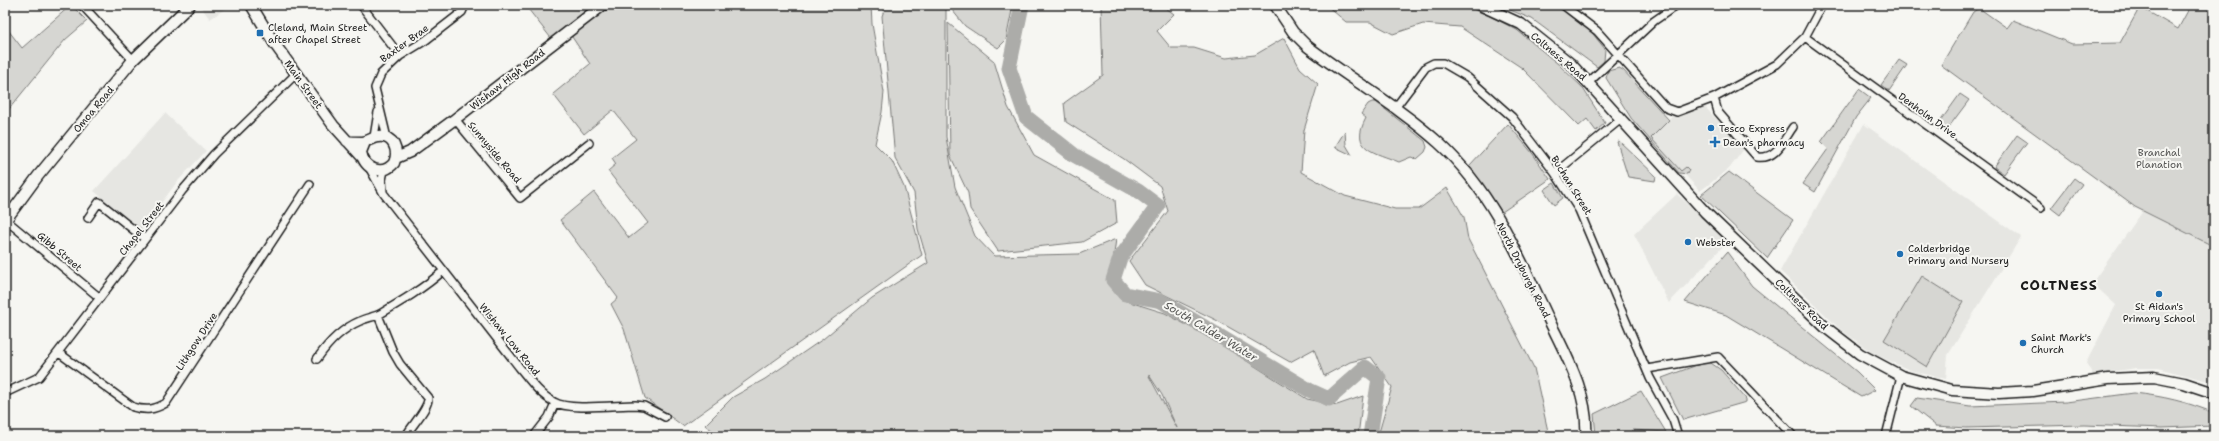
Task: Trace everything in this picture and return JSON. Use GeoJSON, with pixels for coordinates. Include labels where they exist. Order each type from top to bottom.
{"type":"FeatureCollection","features":[{"type":"Feature","properties":{"kind":"street"},"geometry":{"type":"LineString","coordinates":[[82,5],[133,60]]}},
{"type":"Feature","properties":{"kind":"street","name":"Omoa Road"},"geometry":{"type":"LineString","coordinates":[[6,220],[42,170],[133,60],[190,5]]}},
{"type":"Feature","properties":{"kind":"street","name":"Main Street"},"geometry":{"type":"LineString","coordinates":[[251,5],[296,74],[347,142],[362,157],[369,168]]}},
{"type":"Feature","properties":{"kind":"street"},"geometry":{"type":"LineString","coordinates":[[361,5],[400,56]]}},
{"type":"Feature","properties":{"kind":"street","name":"Baxter Brae"},"geometry":{"type":"LineString","coordinates":[[387,138],[378,108],[375,88],[377,81],[386,67],[400,56],[426,40],[456,17],[462,12],[465,5]]}},
{"type":"Feature","properties":{"kind":"street","name":"Wishaw High Road"},"geometry":{"type":"LineString","coordinates":[[396,158],[410,152],[455,119],[603,5]]}},
{"type":"Feature","properties":{"kind":"street","name":"North Dryburgh Road"},"geometry":{"type":"LineString","coordinates":[[1275,5],[1293,32],[1307,46],[1420,126],[1456,159],[1480,191],[1511,239],[1572,367],[1585,412],[1586,436]]}},
{"type":"Feature","properties":{"kind":"street","name":"Coltness Road"},"geometry":{"type":"LineString","coordinates":[[1480,5],[1521,24],[1571,64],[1589,82],[1705,212],[1825,327],[1860,354],[1901,376],[1952,390],[1999,393],[2033,391],[2108,379],[2154,376],[2184,383],[2214,393]]}},
{"type":"Feature","properties":{"kind":"street"},"geometry":{"type":"LineString","coordinates":[[1563,5],[1597,31],[1666,108],[1677,112],[1714,98],[1777,64],[1805,37],[1822,5]]}},
{"type":"Feature","properties":{"kind":"street"},"geometry":{"type":"LineString","coordinates":[[1589,82],[1654,21],[1677,5]]}},
{"type":"Feature","properties":{"kind":"street","name":"Denholm Drive"},"geometry":{"type":"LineString","coordinates":[[1805,37],[2041,208]]}},
{"type":"Feature","properties":{"kind":"street","name":"Buchan Street"},"geometry":{"type":"LineString","coordinates":[[1395,108],[1426,67],[1434,63],[1442,63],[1450,65],[1467,77],[1512,117],[1555,173],[1578,210],[1647,369],[1673,420],[1678,436]]}},
{"type":"Feature","properties":{"kind":"street","name":"Chapel Street"},"geometry":{"type":"LineString","coordinates":[[5,393],[39,377],[59,353],[144,239],[214,154],[296,74]]}},
{"type":"Feature","properties":{"kind":"street"},"geometry":{"type":"LineString","coordinates":[[1714,98],[1718,112],[1757,157],[1765,158],[1773,155],[1793,127]]}},
{"type":"Feature","properties":{"kind":"street","name":"Baxter Brae"},"geometry":{"type":"LineString","coordinates":[[370,140],[378,108]]}},
{"type":"Feature","properties":{"kind":"street","name":"Sunnyside Road"},"geometry":{"type":"LineString","coordinates":[[455,119],[520,198],[589,143]]}},
{"type":"Feature","properties":{"kind":"street"},"geometry":{"type":"LineString","coordinates":[[1555,173],[1621,119]]}},
{"type":"Feature","properties":{"kind":"street"},"geometry":{"type":"LineString","coordinates":[[347,142],[387,138],[395,145],[410,152]]}},
{"type":"Feature","properties":{"kind":"street"},"geometry":{"type":"LineString","coordinates":[[362,157],[362,147],[370,140]]}},
{"type":"Feature","properties":{"kind":"street"},"geometry":{"type":"LineString","coordinates":[[369,168],[384,170],[392,166],[396,158],[395,145]]}},
{"type":"Feature","properties":{"kind":"street","name":"Wishaw Low Road"},"geometry":{"type":"LineString","coordinates":[[369,168],[384,194],[443,271],[541,393],[555,403],[575,406],[635,405],[648,408],[665,417]]}},
{"type":"Feature","properties":{"kind":"street"},"geometry":{"type":"LineString","coordinates":[[384,170],[382,180],[384,194]]}},
{"type":"Feature","properties":{"kind":"street","name":"Lithgow Drive"},"geometry":{"type":"LineString","coordinates":[[59,353],[133,407],[144,410],[157,408],[166,403],[310,184]]}},
{"type":"Feature","properties":{"kind":"street"},"geometry":{"type":"LineString","coordinates":[[88,218],[99,202],[144,239]]}},
{"type":"Feature","properties":{"kind":"street","name":"Gibb Street"},"geometry":{"type":"LineString","coordinates":[[6,220],[100,298]]}},
{"type":"Feature","properties":{"kind":"street"},"geometry":{"type":"LineString","coordinates":[[317,359],[327,345],[341,331],[359,321],[378,315],[426,286],[443,271]]}},
{"type":"Feature","properties":{"kind":"street"},"geometry":{"type":"LineString","coordinates":[[378,315],[393,352],[400,364],[428,398],[426,407],[412,424],[406,436]]}},
{"type":"Feature","properties":{"kind":"street"},"geometry":{"type":"LineString","coordinates":[[1647,369],[1718,357],[1793,436]]}},
{"type":"Feature","properties":{"kind":"street"},"geometry":{"type":"LineString","coordinates":[[1886,436],[1901,376]]}},
{"type":"Feature","properties":{"kind":"street"},"geometry":{"type":"LineString","coordinates":[[534,436],[549,417],[555,403]]}},
{"type":"Feature","properties":{"kind":"shaded area"},"geometry":{"type":"Polygon","coordinates":[[[199,5],[231,5],[210,19],[199,5]]]}},
{"type":"Feature","properties":{"kind":"shaded area"},"geometry":{"type":"Polygon","coordinates":[[[1705,107],[1744,149],[1729,169],[1700,191],[1651,138],[1671,117],[1705,107]]]}},
{"type":"Feature","properties":{"kind":"shaded area"},"geometry":{"type":"Polygon","coordinates":[[[165,113],[206,151],[177,182],[141,230],[94,191],[165,113]]]}},
{"type":"Feature","properties":{"kind":"shaded area","name":"Calderbridge Primary and Nursery"},"geometry":{"type":"Polygon","coordinates":[[[1864,124],[2021,237],[1948,355],[1946,379],[1912,371],[1874,354],[1841,330],[1780,271],[1864,124]]]}},
{"type":"Feature","properties":{"kind":"shaded area"},"geometry":{"type":"Polygon","coordinates":[[[1677,194],[1728,241],[1669,303],[1634,234],[1677,194]]]}},
{"type":"Feature","properties":{"kind":"shaded area","name":"St Aidan's Primary School"},"geometry":{"type":"Polygon","coordinates":[[[2143,211],[2214,247],[2214,377],[2212,382],[2158,368],[2136,368],[2093,375],[2086,363],[2116,305],[2092,283],[2143,211]]]}},
{"type":"Feature","properties":{"kind":"green space"},"geometry":{"type":"Polygon","coordinates":[[[71,5],[87,21],[65,40],[5,114],[5,26],[22,48],[71,5]]]}},
{"type":"Feature","properties":{"kind":"green space"},"geometry":{"type":"Polygon","coordinates":[[[525,5],[871,5],[872,24],[884,92],[882,112],[875,144],[892,161],[904,187],[922,255],[683,426],[645,398],[624,329],[611,304],[618,298],[560,220],[594,192],[629,238],[648,223],[608,171],[616,164],[612,158],[636,139],[613,110],[584,134],[553,94],[590,64],[568,31],[554,42],[525,5]]]}},
{"type":"Feature","properties":{"kind":"green space"},"geometry":{"type":"Polygon","coordinates":[[[886,5],[946,5],[946,137],[955,187],[975,236],[994,256],[1079,254],[1116,239],[1110,283],[1120,299],[1165,313],[1215,341],[1307,399],[1337,405],[1363,396],[1358,436],[720,436],[705,425],[733,397],[765,379],[823,339],[872,298],[928,263],[918,229],[914,193],[895,158],[882,16],[886,5]],[[1149,375],[1177,428],[1162,395],[1149,375]]]}},
{"type":"Feature","properties":{"kind":"green space"},"geometry":{"type":"Polygon","coordinates":[[[948,5],[1013,5],[1006,40],[998,48],[965,26],[948,5]]]}},
{"type":"Feature","properties":{"kind":"green space"},"geometry":{"type":"Polygon","coordinates":[[[1101,5],[1162,5],[1174,14],[1157,31],[1171,48],[1194,48],[1226,58],[1255,55],[1284,38],[1300,68],[1318,84],[1304,130],[1301,172],[1345,196],[1395,209],[1419,209],[1447,188],[1464,217],[1468,239],[1534,368],[1549,436],[1378,436],[1392,387],[1371,357],[1350,362],[1324,376],[1314,349],[1290,362],[1216,320],[1145,285],[1129,261],[1168,211],[1160,186],[1124,159],[1066,122],[1064,103],[1103,75],[1101,5]]]}},
{"type":"Feature","properties":{"kind":"green space"},"geometry":{"type":"Polygon","coordinates":[[[1326,5],[1462,5],[1490,16],[1517,30],[1558,64],[1582,87],[1605,123],[1596,131],[1587,119],[1579,126],[1522,68],[1460,27],[1423,24],[1393,34],[1370,22],[1346,22],[1326,5]]]}},
{"type":"Feature","properties":{"kind":"green space"},"geometry":{"type":"Polygon","coordinates":[[[1498,5],[1556,5],[1589,29],[1605,49],[1604,61],[1597,67],[1532,19],[1498,5]]]}},
{"type":"Feature","properties":{"kind":"green space","name":"Branchal Planation"},"geometry":{"type":"Polygon","coordinates":[[[2191,5],[2214,5],[2213,246],[2135,207],[1941,65],[1973,12],[1979,8],[2007,28],[2013,20],[2072,44],[2120,43],[2140,7],[2178,29],[2191,5]]]}},
{"type":"Feature","properties":{"kind":"green space"},"geometry":{"type":"Polygon","coordinates":[[[948,23],[994,61],[1008,107],[1034,155],[1115,200],[1117,223],[1082,242],[998,251],[970,209],[968,193],[950,155],[948,23]]]}},
{"type":"Feature","properties":{"kind":"green space"},"geometry":{"type":"Polygon","coordinates":[[[1899,60],[1907,65],[1889,91],[1881,85],[1899,60]]]}},
{"type":"Feature","properties":{"kind":"green space"},"geometry":{"type":"Polygon","coordinates":[[[1619,68],[1623,70],[1669,120],[1651,138],[1681,171],[1686,167],[1689,170],[1687,174],[1679,173],[1631,118],[1606,78],[1608,71],[1619,68]]]}},
{"type":"Feature","properties":{"kind":"green space"},"geometry":{"type":"Polygon","coordinates":[[[1859,89],[1871,98],[1856,117],[1815,192],[1803,184],[1828,149],[1821,142],[1859,89]]]}},
{"type":"Feature","properties":{"kind":"green space"},"geometry":{"type":"Polygon","coordinates":[[[1960,94],[1969,100],[1945,132],[1937,126],[1960,94]]]}},
{"type":"Feature","properties":{"kind":"green space"},"geometry":{"type":"Polygon","coordinates":[[[1376,102],[1425,141],[1427,147],[1425,152],[1417,159],[1411,157],[1399,162],[1367,148],[1361,137],[1366,118],[1361,114],[1368,104],[1376,102]]]}},
{"type":"Feature","properties":{"kind":"green space"},"geometry":{"type":"Polygon","coordinates":[[[1508,124],[1533,154],[1550,179],[1502,212],[1469,166],[1508,124]]]}},
{"type":"Feature","properties":{"kind":"green space"},"geometry":{"type":"Polygon","coordinates":[[[1345,131],[1346,145],[1352,155],[1335,147],[1345,131]]]}},
{"type":"Feature","properties":{"kind":"green space"},"geometry":{"type":"Polygon","coordinates":[[[2017,135],[2027,142],[2004,174],[1994,167],[2017,135]]]}},
{"type":"Feature","properties":{"kind":"green space"},"geometry":{"type":"Polygon","coordinates":[[[1619,141],[1656,176],[1655,181],[1628,177],[1617,142],[1619,141]]]}},
{"type":"Feature","properties":{"kind":"green space"},"geometry":{"type":"Polygon","coordinates":[[[1729,172],[1793,220],[1767,258],[1701,195],[1729,172]]]}},
{"type":"Feature","properties":{"kind":"green space"},"geometry":{"type":"Polygon","coordinates":[[[2074,178],[2082,184],[2060,215],[2051,208],[2074,178]]]}},
{"type":"Feature","properties":{"kind":"green space"},"geometry":{"type":"Polygon","coordinates":[[[1554,183],[1563,198],[1554,205],[1544,190],[1554,183]]]}},
{"type":"Feature","properties":{"kind":"green space"},"geometry":{"type":"Polygon","coordinates":[[[1727,252],[1752,286],[1857,372],[1875,390],[1861,397],[1726,315],[1685,302],[1727,252]]]}},
{"type":"Feature","properties":{"kind":"green space"},"geometry":{"type":"Polygon","coordinates":[[[1922,276],[1963,302],[1927,367],[1884,340],[1922,276]]]}},
{"type":"Feature","properties":{"kind":"green space"},"geometry":{"type":"Polygon","coordinates":[[[1708,361],[1721,370],[1746,399],[1746,402],[1683,420],[1662,378],[1708,361]]]}},
{"type":"Feature","properties":{"kind":"green space"},"geometry":{"type":"Polygon","coordinates":[[[1641,391],[1666,432],[1633,430],[1627,436],[1596,436],[1594,414],[1641,391]]]}},
{"type":"Feature","properties":{"kind":"green space"},"geometry":{"type":"Polygon","coordinates":[[[2134,393],[2175,400],[2214,413],[2214,426],[2162,428],[2084,425],[1966,428],[1936,426],[1911,406],[1917,398],[1970,406],[2066,402],[2134,393]]]}},
{"type":"Feature","properties":{"kind":"waterway","name":"South Calder Water"},"geometry":{"type":"LineString","coordinates":[[1022,5],[1009,68],[1026,117],[1074,155],[1138,191],[1158,206],[1120,258],[1113,280],[1125,294],[1161,301],[1309,390],[1329,399],[1365,367],[1379,378],[1370,436]]}},
{"type":"Feature","properties":{"kind":"place","name":"Cleland, Main Street after Chapel Street"},"geometry":{"type":"Point","coordinates":[260,33]}},
{"type":"Feature","properties":{"kind":"place","name":"Tesco Express"},"geometry":{"type":"Point","coordinates":[1711,128]}},
{"type":"Feature","properties":{"kind":"place","name":"Dean's pharmacy"},"geometry":{"type":"Point","coordinates":[1715,142]}},
{"type":"Feature","properties":{"kind":"place","name":"Webster"},"geometry":{"type":"Point","coordinates":[1688,242]}},
{"type":"Feature","properties":{"kind":"place","name":"Calderbridge Primary and Nursery"},"geometry":{"type":"Point","coordinates":[1900,254]}},
{"type":"Feature","properties":{"kind":"place","name":"St Aidan's Primary School"},"geometry":{"type":"Point","coordinates":[2159,294]}},
{"type":"Feature","properties":{"kind":"place","name":"Saint Mark's Church"},"geometry":{"type":"Point","coordinates":[2023,343]}},
{"type":"Feature","properties":{"kind":"district","name":"COLTNESS"},"geometry":{"type":"Point","coordinates":[2059,285]}}]}
